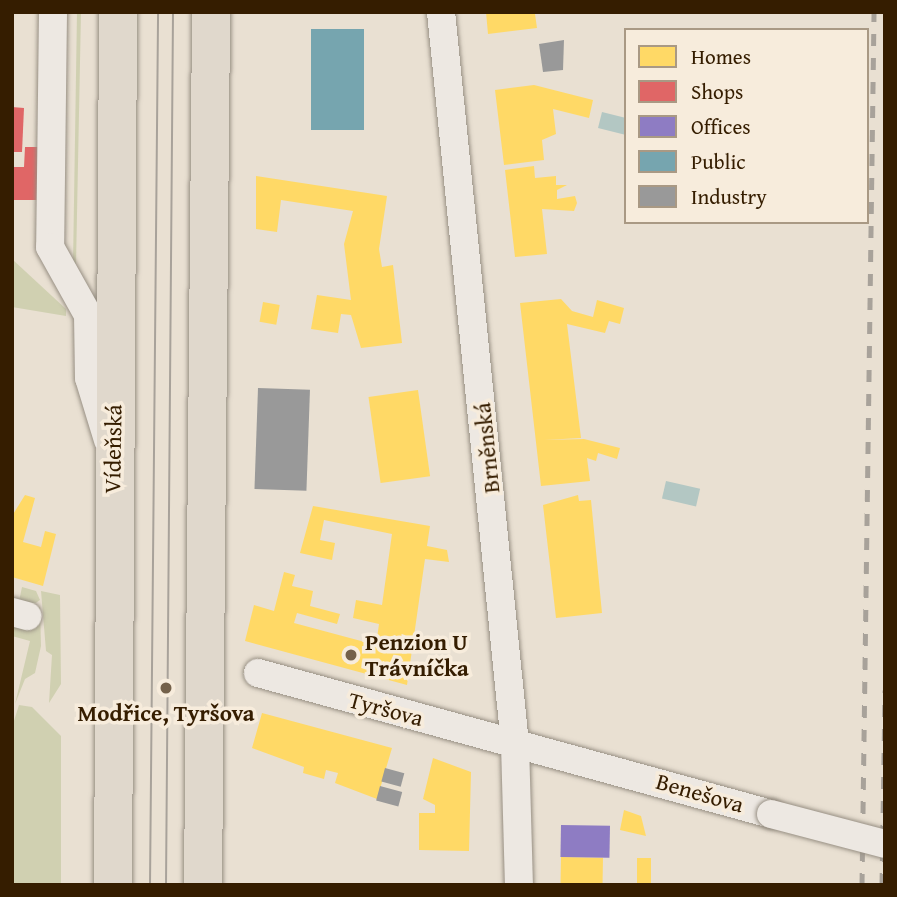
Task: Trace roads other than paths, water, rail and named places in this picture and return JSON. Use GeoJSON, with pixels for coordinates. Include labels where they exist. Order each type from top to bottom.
{"type":"FeatureCollection","features":[{"type":"Feature","properties":{"kind":"highway","name":"Vídeňská"},"geometry":{"type":"LineString","coordinates":[[112,881],[118,12]]}},
{"type":"Feature","properties":{"kind":"highway"},"geometry":{"type":"LineString","coordinates":[[203,885],[211,12]]}},
{"type":"Feature","properties":{"kind":"street"},"geometry":{"type":"LineString","coordinates":[[53,12],[50,247],[88,315],[89,378],[113,459]]}},
{"type":"Feature","properties":{"kind":"street","name":"Brněnská"},"geometry":{"type":"LineString","coordinates":[[441,12],[515,744],[519,885]]}},
{"type":"Feature","properties":{"kind":"street","name":"Tyršova"},"geometry":{"type":"LineString","coordinates":[[258,673],[515,744]]}},
{"type":"Feature","properties":{"kind":"street","name":"Benešova"},"geometry":{"type":"LineString","coordinates":[[515,744],[885,845]]}},
{"type":"Feature","properties":{"kind":"tram line"},"geometry":{"type":"LineString","coordinates":[[150,885],[158,12]]}},
{"type":"Feature","properties":{"kind":"tram line"},"geometry":{"type":"LineString","coordinates":[[166,885],[173,12]]}},
{"type":"Feature","properties":{"kind":"railway"},"geometry":{"type":"LineString","coordinates":[[862,885],[874,12]]}},
{"type":"Feature","properties":{"kind":"railway"},"geometry":{"type":"LineString","coordinates":[[882,885],[885,690]]}},
{"type":"Feature","properties":{"kind":"place","name":"Penzion U Trávníčka"},"geometry":{"type":"Point","coordinates":[351,655]}},
{"type":"Feature","properties":{"kind":"place","name":"Modřice, Tyršova"},"geometry":{"type":"Point","coordinates":[166,688]}}]}
